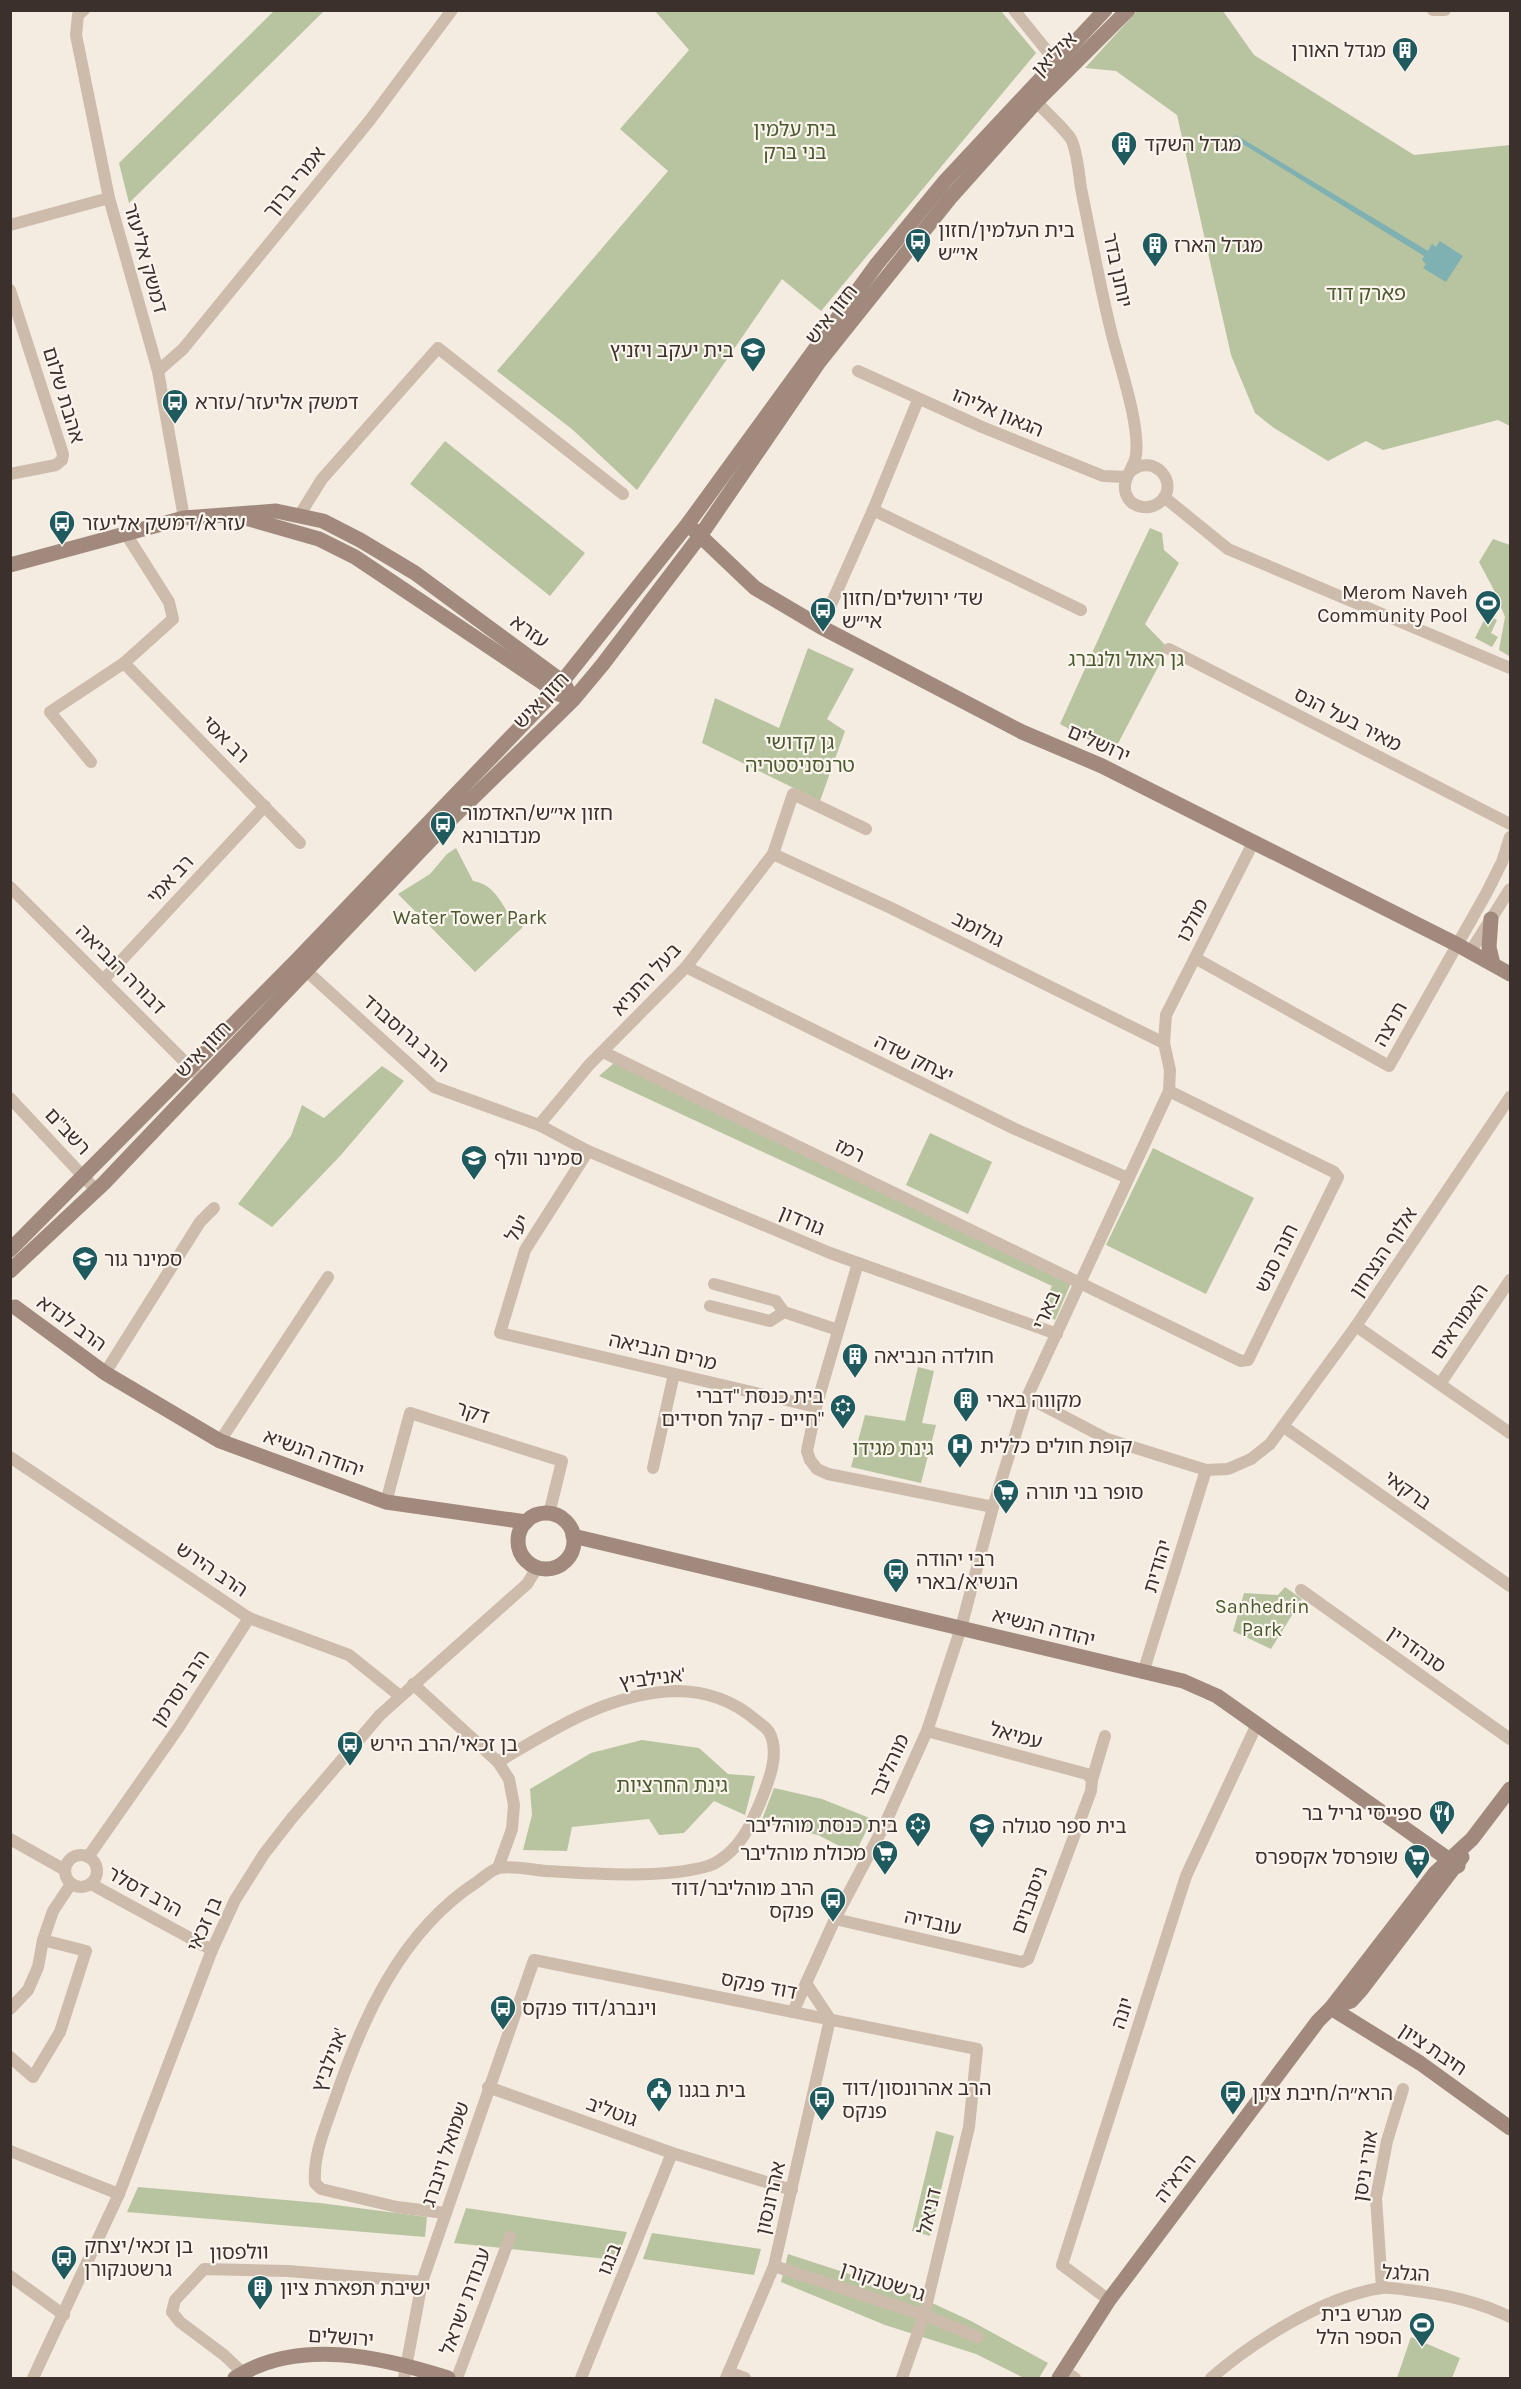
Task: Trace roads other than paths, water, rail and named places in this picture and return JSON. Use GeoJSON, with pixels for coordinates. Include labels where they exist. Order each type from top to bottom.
{"type":"FeatureCollection","features":[{"type":"Feature","properties":{"kind":"street","name":"דמשק אליעזר"},"geometry":{"type":"LineString","coordinates":[[84,10],[78,15],[76,35],[109,198],[158,371],[184,518]]}},
{"type":"Feature","properties":{"kind":"street","name":"אמרי ברוך"},"geometry":{"type":"LineString","coordinates":[[158,371],[191,340],[370,120],[452,10]]}},
{"type":"Feature","properties":{"kind":"street"},"geometry":{"type":"LineString","coordinates":[[1014,10],[1056,62]]}},
{"type":"Feature","properties":{"kind":"street","name":"איליאן"},"geometry":{"type":"LineString","coordinates":[[1031,98],[1056,62],[1105,10]]}},
{"type":"Feature","properties":{"kind":"street","name":"איליאן"},"geometry":{"type":"LineString","coordinates":[[1031,98],[1128,10]]}},
{"type":"Feature","properties":{"kind":"street"},"geometry":{"type":"LineString","coordinates":[[1433,10],[1445,10]]}},
{"type":"Feature","properties":{"kind":"street","name":"יוחנן בדר"},"geometry":{"type":"LineString","coordinates":[[1031,98],[1071,140],[1109,324],[1133,416],[1136,455],[1129,474]]}},
{"type":"Feature","properties":{"kind":"street","name":"חזון איש"},"geometry":{"type":"LineString","coordinates":[[10,1271],[96,1190],[203,1080],[301,966],[559,687],[687,525],[877,264],[945,181],[1031,98]]}},
{"type":"Feature","properties":{"kind":"street","name":"חזון איש"},"geometry":{"type":"LineString","coordinates":[[10,1250],[84,1177],[189,1067],[301,966],[573,700],[700,536],[819,362],[1031,98]]}},
{"type":"Feature","properties":{"kind":"street"},"geometry":{"type":"LineString","coordinates":[[10,225],[109,198]]}},
{"type":"Feature","properties":{"kind":"street","name":"אהבת שלום"},"geometry":{"type":"LineString","coordinates":[[10,290],[63,453],[62,460],[56,465],[10,474]]}},
{"type":"Feature","properties":{"kind":"street"},"geometry":{"type":"LineString","coordinates":[[299,516],[322,479],[438,348],[622,494]]}},
{"type":"Feature","properties":{"kind":"street","name":"הגאון אליהו"},"geometry":{"type":"LineString","coordinates":[[858,371],[918,400],[1103,476],[1129,474]]}},
{"type":"Feature","properties":{"kind":"street"},"geometry":{"type":"LineString","coordinates":[[820,627],[873,510],[918,400]]}},
{"type":"Feature","properties":{"kind":"street"},"geometry":{"type":"LineString","coordinates":[[1141,465],[1149,465],[1160,470],[1167,483],[1164,497],[1154,506],[1140,506],[1128,498],[1125,491],[1129,474],[1141,465]]}},
{"type":"Feature","properties":{"kind":"street"},"geometry":{"type":"LineString","coordinates":[[1164,497],[1228,549],[1510,668]]}},
{"type":"Feature","properties":{"kind":"street"},"geometry":{"type":"LineString","coordinates":[[873,510],[1082,610]]}},
{"type":"Feature","properties":{"kind":"street","name":"עזרא"},"geometry":{"type":"LineString","coordinates":[[10,565],[184,518],[276,511],[323,521],[415,573],[573,700]]}},
{"type":"Feature","properties":{"kind":"street","name":"עזרא"},"geometry":{"type":"LineString","coordinates":[[227,513],[319,539],[355,557],[559,687]]}},
{"type":"Feature","properties":{"kind":"street","name":"ירושלים"},"geometry":{"type":"LineString","coordinates":[[687,525],[755,588],[820,627],[1022,732],[1102,766],[1456,944],[1510,974]]}},
{"type":"Feature","properties":{"kind":"street"},"geometry":{"type":"LineString","coordinates":[[91,762],[50,712],[124,663],[173,619],[169,602],[126,534]]}},
{"type":"Feature","properties":{"kind":"street","name":"מאיר בעל הנס"},"geometry":{"type":"LineString","coordinates":[[1169,649],[1510,824]]}},
{"type":"Feature","properties":{"kind":"street","name":"רב אסי"},"geometry":{"type":"LineString","coordinates":[[124,663],[300,843]]}},
{"type":"Feature","properties":{"kind":"street","name":"בעל התניא"},"geometry":{"type":"LineString","coordinates":[[539,1125],[589,1065],[686,967],[773,854],[793,794],[866,829]]}},
{"type":"Feature","properties":{"kind":"street","name":"רב אמי"},"geometry":{"type":"LineString","coordinates":[[104,979],[265,806]]}},
{"type":"Feature","properties":{"kind":"street","name":"תרצה"},"geometry":{"type":"LineString","coordinates":[[1195,958],[1389,1066],[1492,882],[1502,862],[1510,837]]}},
{"type":"Feature","properties":{"kind":"street","name":"מולכו"},"geometry":{"type":"LineString","coordinates":[[1166,1015],[1253,843]]}},
{"type":"Feature","properties":{"kind":"street","name":"גולומב"},"geometry":{"type":"LineString","coordinates":[[773,854],[891,908],[1164,1043]]}},
{"type":"Feature","properties":{"kind":"street","name":"דבורה הנביאה"},"geometry":{"type":"LineString","coordinates":[[10,887],[203,1080]]}},
{"type":"Feature","properties":{"kind":"street"},"geometry":{"type":"LineString","coordinates":[[1470,952],[1510,889]]}},
{"type":"Feature","properties":{"kind":"street"},"geometry":{"type":"LineString","coordinates":[[1491,919],[1489,947],[1493,964]]}},
{"type":"Feature","properties":{"kind":"street","name":"הרב גרוסברד"},"geometry":{"type":"LineString","coordinates":[[301,966],[434,1087],[539,1125]]}},
{"type":"Feature","properties":{"kind":"street","name":"יצחק שדה"},"geometry":{"type":"LineString","coordinates":[[686,967],[983,1114],[1128,1178]]}},
{"type":"Feature","properties":{"kind":"street","name":"בארי"},"geometry":{"type":"LineString","coordinates":[[961,1628],[993,1507],[1027,1396],[1169,1091],[1170,1070],[1164,1043],[1166,1015]]}},
{"type":"Feature","properties":{"kind":"street","name":"רמז"},"geometry":{"type":"LineString","coordinates":[[603,1052],[1080,1283]]}},
{"type":"Feature","properties":{"kind":"street","name":"חנה סנש"},"geometry":{"type":"LineString","coordinates":[[1080,1283],[1241,1361],[1248,1360],[1338,1177],[1334,1172],[1169,1091]]}},
{"type":"Feature","properties":{"kind":"street","name":"אלוף הנצחון"},"geometry":{"type":"LineString","coordinates":[[1206,1470],[1228,1469],[1251,1459],[1270,1444],[1284,1427],[1507,1111],[1510,1097]]}},
{"type":"Feature","properties":{"kind":"street","name":"רשב\"ם"},"geometry":{"type":"LineString","coordinates":[[10,1098],[96,1190]]}},
{"type":"Feature","properties":{"kind":"street","name":"גורדון"},"geometry":{"type":"LineString","coordinates":[[539,1125],[588,1151],[858,1263],[1057,1334]]}},
{"type":"Feature","properties":{"kind":"street","name":"יעל"},"geometry":{"type":"LineString","coordinates":[[500,1333],[525,1250],[588,1151]]}},
{"type":"Feature","properties":{"kind":"street"},"geometry":{"type":"LineString","coordinates":[[105,1372],[200,1222],[214,1208]]}},
{"type":"Feature","properties":{"kind":"street"},"geometry":{"type":"LineString","coordinates":[[858,1263],[816,1407],[807,1451],[810,1460],[817,1469],[828,1474],[993,1507]]}},
{"type":"Feature","properties":{"kind":"street"},"geometry":{"type":"LineString","coordinates":[[220,1441],[328,1277]]}},
{"type":"Feature","properties":{"kind":"street","name":"האמוראים"},"geometry":{"type":"LineString","coordinates":[[1440,1384],[1510,1280]]}},
{"type":"Feature","properties":{"kind":"street"},"geometry":{"type":"LineString","coordinates":[[714,1284],[776,1300],[784,1312],[838,1330]]}},
{"type":"Feature","properties":{"kind":"street"},"geometry":{"type":"LineString","coordinates":[[710,1306],[771,1321],[784,1312]]}},
{"type":"Feature","properties":{"kind":"street","name":"הרב לנדא"},"geometry":{"type":"LineString","coordinates":[[15,1307],[105,1372]]}},
{"type":"Feature","properties":{"kind":"street"},"geometry":{"type":"LineString","coordinates":[[1356,1326],[1510,1433]]}},
{"type":"Feature","properties":{"kind":"street","name":"מרים הנביאה"},"geometry":{"type":"LineString","coordinates":[[500,1333],[816,1407]]}},
{"type":"Feature","properties":{"kind":"street","name":"יהודה הנשיא"},"geometry":{"type":"LineString","coordinates":[[105,1372],[220,1441],[386,1502],[526,1522]]}},
{"type":"Feature","properties":{"kind":"street"},"geometry":{"type":"LineString","coordinates":[[653,1468],[674,1374]]}},
{"type":"Feature","properties":{"kind":"street"},"geometry":{"type":"LineString","coordinates":[[1027,1396],[1107,1439],[1206,1470]]}},
{"type":"Feature","properties":{"kind":"street","name":"דקר"},"geometry":{"type":"LineString","coordinates":[[386,1502],[410,1413],[562,1461],[549,1514]]}},
{"type":"Feature","properties":{"kind":"street","name":"ברקאי"},"geometry":{"type":"LineString","coordinates":[[1284,1427],[1510,1586]]}},
{"type":"Feature","properties":{"kind":"street","name":"הרב הירש"},"geometry":{"type":"LineString","coordinates":[[11,1459],[249,1618],[350,1655],[400,1696]]}},
{"type":"Feature","properties":{"kind":"street","name":"יהודית"},"geometry":{"type":"LineString","coordinates":[[1143,1673],[1206,1470]]}},
{"type":"Feature","properties":{"kind":"street"},"geometry":{"type":"LineString","coordinates":[[540,1514],[549,1514],[565,1521],[573,1536],[573,1546],[564,1563],[556,1568],[537,1568],[522,1557],[519,1548],[520,1530],[526,1522],[540,1514]]}},
{"type":"Feature","properties":{"kind":"street","name":"יהודה הנשיא"},"geometry":{"type":"LineString","coordinates":[[573,1536],[1183,1681],[1218,1696],[1454,1862]]}},
{"type":"Feature","properties":{"kind":"street","name":"בן זכאי"},"geometry":{"type":"LineString","coordinates":[[33,2379],[120,2194],[212,1950],[235,1900],[264,1854],[292,1818],[380,1715],[526,1584],[537,1568]]}},
{"type":"Feature","properties":{"kind":"street","name":"סנהדרין"},"geometry":{"type":"LineString","coordinates":[[1301,1590],[1510,1739]]}},
{"type":"Feature","properties":{"kind":"street","name":"הרב וסרמן"},"geometry":{"type":"LineString","coordinates":[[88,1857],[112,1826],[142,1778],[179,1727],[249,1618]]}},
{"type":"Feature","properties":{"kind":"street","name":"מוהליבר"},"geometry":{"type":"LineString","coordinates":[[793,2012],[835,1919],[884,1826],[927,1731],[961,1628]]}},
{"type":"Feature","properties":{"kind":"street"},"geometry":{"type":"LineString","coordinates":[[412,1684],[498,1762],[509,1779],[514,1805],[512,1829],[498,1868]]}},
{"type":"Feature","properties":{"kind":"street","name":"אנילביץ'"},"geometry":{"type":"LineString","coordinates":[[445,2213],[397,2207],[321,2189],[315,2183],[320,2143],[345,2067],[378,1993],[399,1961],[432,1920],[462,1892],[498,1868],[672,1873],[711,1865],[730,1852],[747,1832],[770,1776],[773,1752],[768,1731],[747,1712],[728,1701],[705,1693],[676,1691],[614,1701],[561,1724],[498,1762]]}},
{"type":"Feature","properties":{"kind":"street","name":"יונה"},"geometry":{"type":"LineString","coordinates":[[1109,2300],[1062,2265],[1186,1876],[1257,1724]]}},
{"type":"Feature","properties":{"kind":"street","name":"עמיאל"},"geometry":{"type":"LineString","coordinates":[[927,1731],[1087,1774],[1092,1780]]}},
{"type":"Feature","properties":{"kind":"street","name":"ניסנבוים"},"geometry":{"type":"LineString","coordinates":[[1022,1962],[1028,1959],[1091,1791],[1105,1736]]}},
{"type":"Feature","properties":{"kind":"street","name":"הרא\"ה"},"geometry":{"type":"LineString","coordinates":[[1351,2001],[1510,1789]]}},
{"type":"Feature","properties":{"kind":"street"},"geometry":{"type":"LineString","coordinates":[[10,1839],[65,1870],[71,1884]]}},
{"type":"Feature","properties":{"kind":"street"},"geometry":{"type":"LineString","coordinates":[[1433,1848],[1438,1857],[1435,1873]]}},
{"type":"Feature","properties":{"kind":"street"},"geometry":{"type":"LineString","coordinates":[[65,1870],[72,1857],[82,1855],[92,1859],[97,1869],[95,1880],[91,1884],[81,1887],[71,1884]]}},
{"type":"Feature","properties":{"kind":"street","name":"הרא\"ה"},"geometry":{"type":"LineString","coordinates":[[1066,2376],[1109,2300],[1311,2030],[1435,1873],[1454,1862]]}},
{"type":"Feature","properties":{"kind":"street"},"geometry":{"type":"LineString","coordinates":[[10,2009],[28,1990],[38,1967],[43,1940],[53,1911],[71,1884]]}},
{"type":"Feature","properties":{"kind":"street","name":"הרב דסלר"},"geometry":{"type":"LineString","coordinates":[[91,1884],[212,1950]]}},
{"type":"Feature","properties":{"kind":"street","name":"עובדיה"},"geometry":{"type":"LineString","coordinates":[[835,1919],[1022,1962]]}},
{"type":"Feature","properties":{"kind":"street"},"geometry":{"type":"LineString","coordinates":[[10,2057],[33,2077],[60,2032],[87,1951],[43,1940]]}},
{"type":"Feature","properties":{"kind":"street","name":"שמואל וינברג"},"geometry":{"type":"LineString","coordinates":[[405,2372],[422,2282],[534,1960]]}},
{"type":"Feature","properties":{"kind":"street","name":"דוד פנקס"},"geometry":{"type":"LineString","coordinates":[[534,1960],[977,2049]]}},
{"type":"Feature","properties":{"kind":"street"},"geometry":{"type":"LineString","coordinates":[[806,1983],[830,2019]]}},
{"type":"Feature","properties":{"kind":"street"},"geometry":{"type":"LineString","coordinates":[[1330,2008],[1351,2001],[1362,2027]]}},
{"type":"Feature","properties":{"kind":"street","name":"חיבת ציון"},"geometry":{"type":"LineString","coordinates":[[1330,2008],[1420,2063],[1510,2128]]}},
{"type":"Feature","properties":{"kind":"street","name":"אהרונסון"},"geometry":{"type":"LineString","coordinates":[[727,2375],[774,2266],[830,2019]]}},
{"type":"Feature","properties":{"kind":"street","name":"דניאל"},"geometry":{"type":"LineString","coordinates":[[902,2379],[924,2315],[969,2127],[977,2049]]}},
{"type":"Feature","properties":{"kind":"street","name":"גוטליב"},"geometry":{"type":"LineString","coordinates":[[488,2087],[672,2153],[792,2190]]}},
{"type":"Feature","properties":{"kind":"street","name":"אורי ניסן"},"geometry":{"type":"LineString","coordinates":[[1382,2288],[1376,2198],[1386,2141],[1403,2089]]}},
{"type":"Feature","properties":{"kind":"street"},"geometry":{"type":"LineString","coordinates":[[11,2153],[120,2194]]}},
{"type":"Feature","properties":{"kind":"street","name":"בנגו"},"geometry":{"type":"LineString","coordinates":[[581,2379],[672,2153]]}},
{"type":"Feature","properties":{"kind":"street","name":"עבודת ישראל"},"geometry":{"type":"LineString","coordinates":[[457,2379],[510,2237]]}},
{"type":"Feature","properties":{"kind":"street","name":"גרשטנקורן"},"geometry":{"type":"LineString","coordinates":[[774,2266],[924,2315],[978,2337]]}},
{"type":"Feature","properties":{"kind":"street","name":"וולפסון"},"geometry":{"type":"LineString","coordinates":[[239,2376],[224,2355],[180,2322],[172,2312],[175,2300],[204,2269],[288,2271],[422,2282]]}},
{"type":"Feature","properties":{"kind":"street"},"geometry":{"type":"LineString","coordinates":[[10,2276],[64,2315]]}},
{"type":"Feature","properties":{"kind":"street","name":"הגלגל"},"geometry":{"type":"LineString","coordinates":[[1211,2379],[1232,2361],[1278,2330],[1325,2306],[1382,2288],[1464,2299],[1510,2317]]}},
{"type":"Feature","properties":{"kind":"street","name":"ירושלים"},"geometry":{"type":"LineString","coordinates":[[239,2376],[266,2364],[296,2355],[346,2355],[405,2372],[448,2379]]}},
{"type":"Feature","properties":{"kind":"street"},"geometry":{"type":"LineString","coordinates":[[727,2375],[745,2379]]}},
{"type":"Feature","properties":{"kind":"water"},"geometry":{"type":"Polygon","coordinates":[[[1236,135],[1428,251],[1432,244],[1436,247],[1440,241],[1463,256],[1446,282],[1423,268],[1426,264],[1422,260],[1424,256],[1233,138],[1236,135]]]}},
{"type":"Feature","properties":{"kind":"place","name":"מגדל האורן"},"geometry":{"type":"Point","coordinates":[1405,73]}},
{"type":"Feature","properties":{"kind":"place","name":"מגדל השקד"},"geometry":{"type":"Point","coordinates":[1124,167]}},
{"type":"Feature","properties":{"kind":"place","name":"בית העלמין/חזון אי״ש"},"geometry":{"type":"Point","coordinates":[918,264]}},
{"type":"Feature","properties":{"kind":"place","name":"מגדל הארז"},"geometry":{"type":"Point","coordinates":[1155,268]}},
{"type":"Feature","properties":{"kind":"place","name":"בית יעקב ויזניץ"},"geometry":{"type":"Point","coordinates":[753,373]}},
{"type":"Feature","properties":{"kind":"place","name":"דמשק אליעזר/עזרא"},"geometry":{"type":"Point","coordinates":[175,425]}},
{"type":"Feature","properties":{"kind":"place","name":"עזרא/דמשק אליעזר"},"geometry":{"type":"Point","coordinates":[62,546]}},
{"type":"Feature","properties":{"kind":"place","name":"Merom Naveh Community Pool"},"geometry":{"type":"Point","coordinates":[1488,626]}},
{"type":"Feature","properties":{"kind":"place","name":"שד׳ ירושלים/חזון אי״ש"},"geometry":{"type":"Point","coordinates":[823,633]}},
{"type":"Feature","properties":{"kind":"place","name":"חזון אי״ש/האדמור מנדבורנא"},"geometry":{"type":"Point","coordinates":[443,847]}},
{"type":"Feature","properties":{"kind":"place","name":"סמינר וולף"},"geometry":{"type":"Point","coordinates":[474,1181]}},
{"type":"Feature","properties":{"kind":"place","name":"סמינר גור"},"geometry":{"type":"Point","coordinates":[85,1282]}},
{"type":"Feature","properties":{"kind":"place","name":"חולדה הנביאה"},"geometry":{"type":"Point","coordinates":[855,1379]}},
{"type":"Feature","properties":{"kind":"place","name":"מקווה בארי"},"geometry":{"type":"Point","coordinates":[966,1423]}},
{"type":"Feature","properties":{"kind":"place","name":"בית כנסת \"דברי חיים - קהל חסידים\""},"geometry":{"type":"Point","coordinates":[843,1430]}},
{"type":"Feature","properties":{"kind":"place","name":"קופת חולים כללית"},"geometry":{"type":"Point","coordinates":[960,1469]}},
{"type":"Feature","properties":{"kind":"place","name":"סופר בני תורה"},"geometry":{"type":"Point","coordinates":[1006,1515]}},
{"type":"Feature","properties":{"kind":"place","name":"רבי יהודה הנשיא/בארי"},"geometry":{"type":"Point","coordinates":[896,1594]}},
{"type":"Feature","properties":{"kind":"place","name":"בן זכאי/הרב הירש"},"geometry":{"type":"Point","coordinates":[350,1767]}},
{"type":"Feature","properties":{"kind":"place","name":"ספייסי גריל בר"},"geometry":{"type":"Point","coordinates":[1442,1836]}},
{"type":"Feature","properties":{"kind":"place","name":"בית כנסת מוהליבר"},"geometry":{"type":"Point","coordinates":[918,1848]}},
{"type":"Feature","properties":{"kind":"place","name":"בית ספר סגולה"},"geometry":{"type":"Point","coordinates":[982,1849]}},
{"type":"Feature","properties":{"kind":"place","name":"מכולת מוהליבר"},"geometry":{"type":"Point","coordinates":[885,1876]}},
{"type":"Feature","properties":{"kind":"place","name":"שופרסל אקספרס"},"geometry":{"type":"Point","coordinates":[1417,1880]}},
{"type":"Feature","properties":{"kind":"place","name":"הרב מוהליבר/דוד פנקס"},"geometry":{"type":"Point","coordinates":[833,1923]}},
{"type":"Feature","properties":{"kind":"place","name":"וינברג/דוד פנקס"},"geometry":{"type":"Point","coordinates":[503,2031]}},
{"type":"Feature","properties":{"kind":"place","name":"בית בגנו"},"geometry":{"type":"Point","coordinates":[659,2113]}},
{"type":"Feature","properties":{"kind":"place","name":"הרא״ה/חיבת ציון"},"geometry":{"type":"Point","coordinates":[1233,2116]}},
{"type":"Feature","properties":{"kind":"place","name":"הרב אהרונסון/דוד פנקס"},"geometry":{"type":"Point","coordinates":[822,2122]}},
{"type":"Feature","properties":{"kind":"place","name":"בן זכאי/יצחק גרשטנקורן"},"geometry":{"type":"Point","coordinates":[64,2281]}},
{"type":"Feature","properties":{"kind":"place","name":"ישיבת תפארת ציון"},"geometry":{"type":"Point","coordinates":[260,2311]}},
{"type":"Feature","properties":{"kind":"place","name":"מגרש בית הספר הלל"},"geometry":{"type":"Point","coordinates":[1422,2348]}},
{"type":"Feature","properties":{"kind":"park label","name":"בית עלמין בני ברק"},"geometry":{"type":"Point","coordinates":[795,140]}},
{"type":"Feature","properties":{"kind":"park label","name":"פארק דוד"},"geometry":{"type":"Point","coordinates":[1366,293]}},
{"type":"Feature","properties":{"kind":"park label","name":"גן ראול ולנברג"},"geometry":{"type":"Point","coordinates":[1126,659]}},
{"type":"Feature","properties":{"kind":"park label","name":"גן קדושי טרנסניסטריה"},"geometry":{"type":"Point","coordinates":[800,754]}},
{"type":"Feature","properties":{"kind":"park label","name":"Water Tower Park"},"geometry":{"type":"Point","coordinates":[470,917]}},
{"type":"Feature","properties":{"kind":"park label","name":"גינת מגידו"},"geometry":{"type":"Point","coordinates":[893,1448]}},
{"type":"Feature","properties":{"kind":"park label","name":"Sanhedrin Park"},"geometry":{"type":"Point","coordinates":[1262,1618]}},
{"type":"Feature","properties":{"kind":"park label","name":"גינת החרציות"},"geometry":{"type":"Point","coordinates":[672,1785]}}]}
